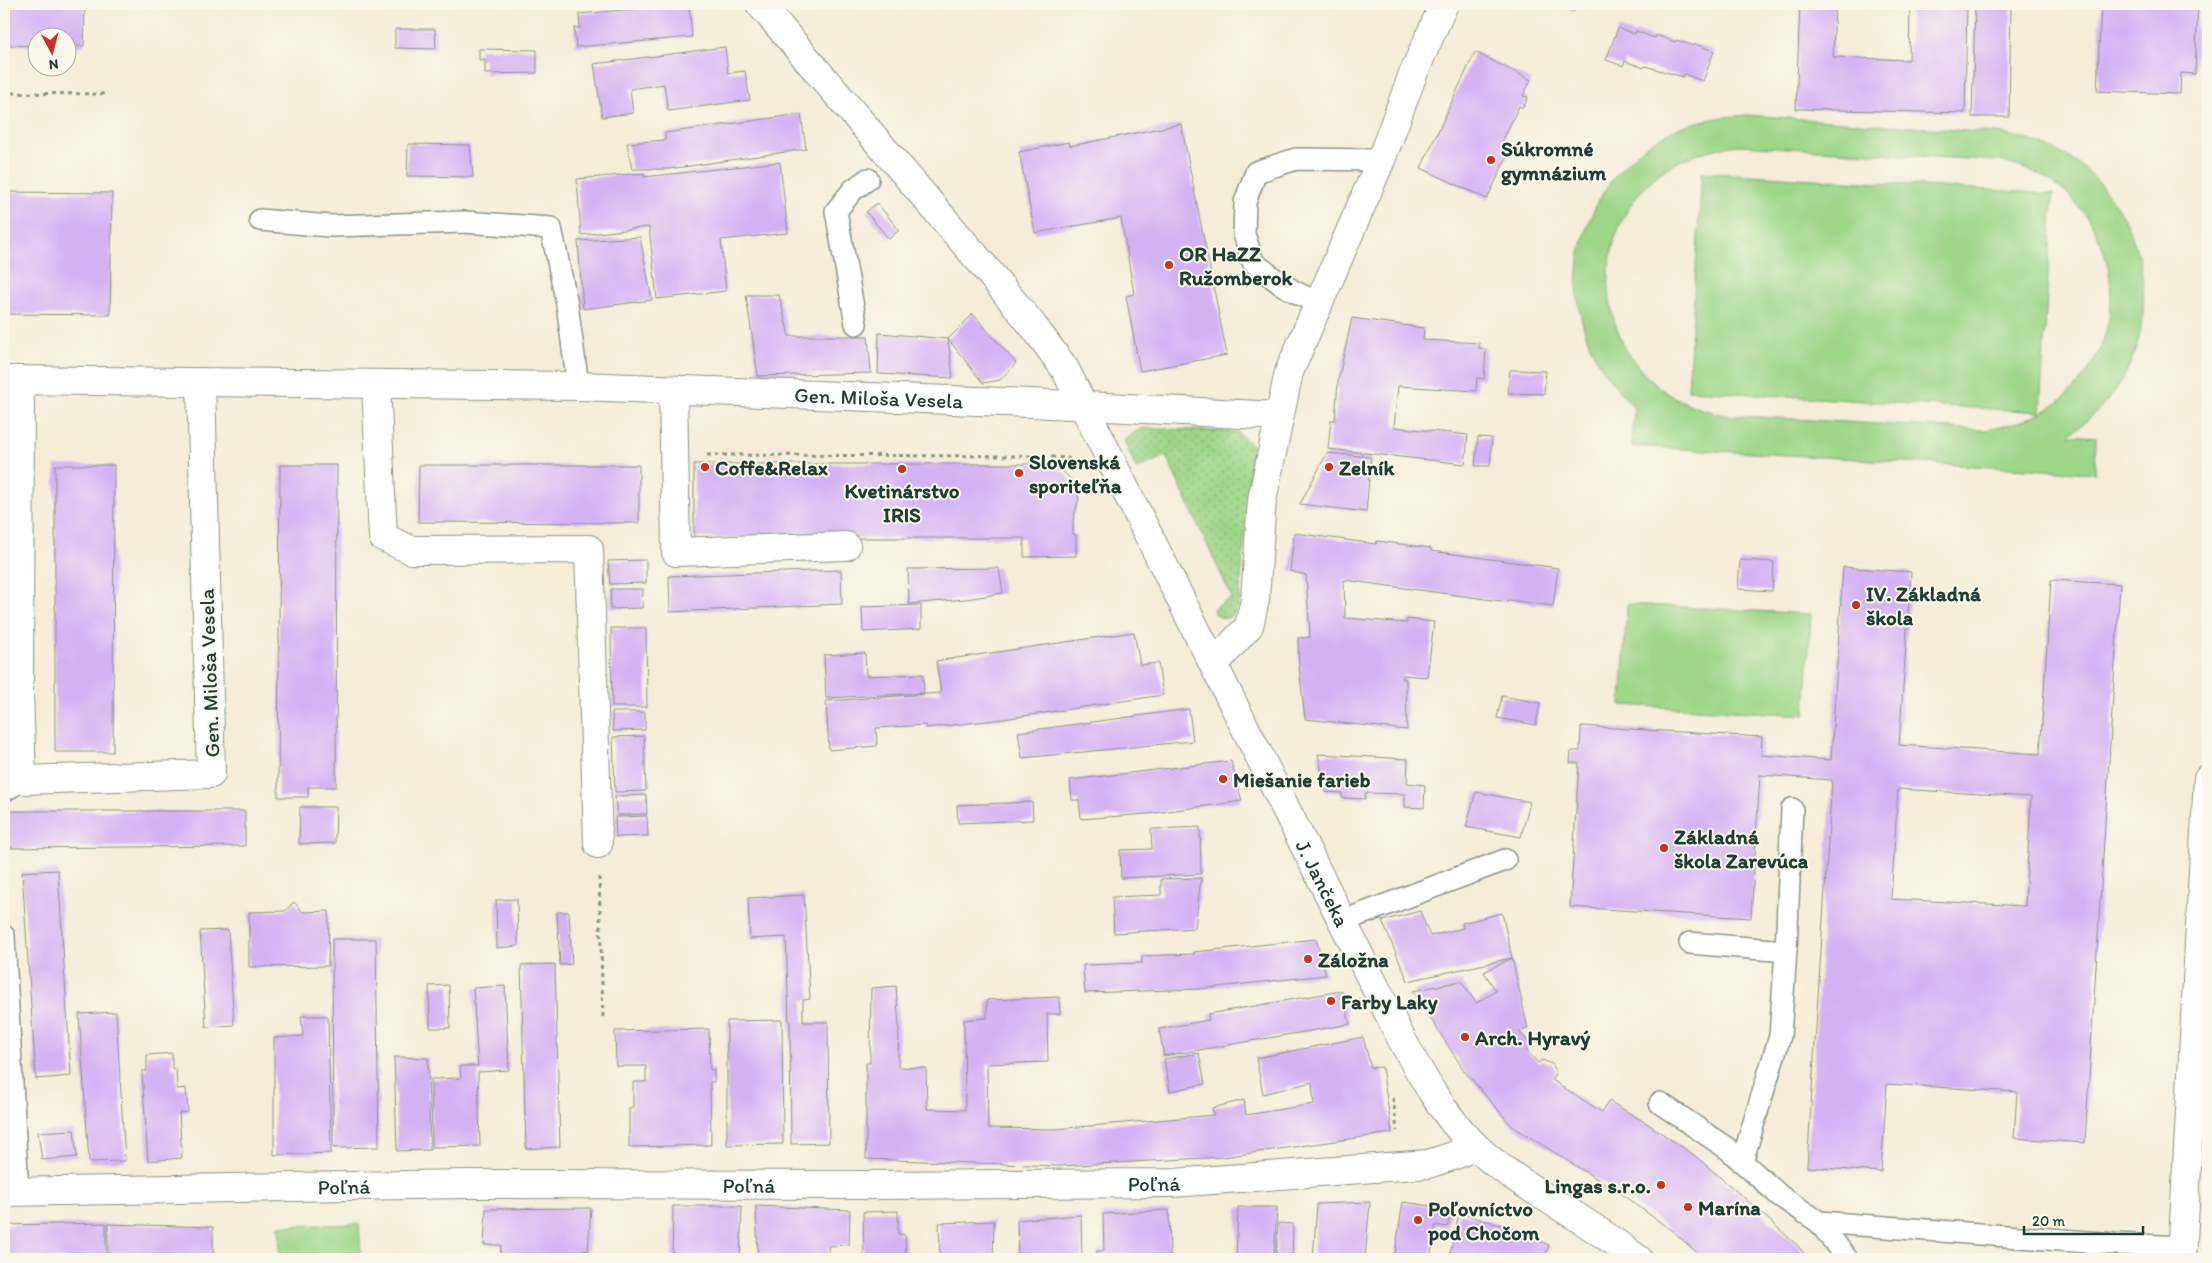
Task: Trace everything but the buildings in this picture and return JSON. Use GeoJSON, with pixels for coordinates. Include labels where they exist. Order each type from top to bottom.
{"type":"FeatureCollection","features":[{"type":"Feature","properties":{"kind":"street","name":"J. Jančeka"},"geometry":{"type":"LineString","coordinates":[[760,4],[1034,326],[1065,369],[1422,1076],[1447,1113],[1475,1146],[1504,1170],[1602,1233],[1638,1259]]}},
{"type":"Feature","properties":{"kind":"street"},"geometry":{"type":"LineString","coordinates":[[1214,664],[1249,626],[1256,600],[1262,500],[1288,372],[1381,160],[1412,74],[1444,4]]}},
{"type":"Feature","properties":{"kind":"street","name":"Gen. Miloša Vesela"},"geometry":{"type":"LineString","coordinates":[[201,382],[211,774],[13,785],[11,689],[12,380],[201,382],[376,384],[578,386],[1084,406],[1278,416]]}},
{"type":"Feature","properties":{"kind":"street"},"geometry":{"type":"LineString","coordinates":[[376,384],[384,537],[411,550],[589,549],[598,844]]}},
{"type":"Feature","properties":{"kind":"street"},"geometry":{"type":"LineString","coordinates":[[674,390],[676,552],[846,546]]}},
{"type":"Feature","properties":{"kind":"street"},"geometry":{"type":"LineString","coordinates":[[2183,1253],[2208,778]]}},
{"type":"Feature","properties":{"kind":"street","name":"Poľná"},"geometry":{"type":"LineString","coordinates":[[11,1192],[466,1184],[874,1186],[1173,1183],[1428,1164],[1475,1146]]}},
{"type":"Feature","properties":{"kind":"lane"},"geometry":{"type":"LineString","coordinates":[[1318,304],[1281,284],[1253,262],[1244,234],[1245,202],[1256,172],[1296,159],[1381,160]]}},
{"type":"Feature","properties":{"kind":"lane"},"geometry":{"type":"LineString","coordinates":[[856,324],[836,211],[853,190],[868,179]]}},
{"type":"Feature","properties":{"kind":"lane"},"geometry":{"type":"LineString","coordinates":[[260,220],[330,226],[464,222],[552,228],[578,386]]}},
{"type":"Feature","properties":{"kind":"lane"},"geometry":{"type":"LineString","coordinates":[[1742,1162],[1780,1036],[1786,952],[1792,809]]}},
{"type":"Feature","properties":{"kind":"lane"},"geometry":{"type":"LineString","coordinates":[[1343,922],[1505,860]]}},
{"type":"Feature","properties":{"kind":"lane","name":"Poľná"},"geometry":{"type":"LineString","coordinates":[[4,936],[11,1192]]}},
{"type":"Feature","properties":{"kind":"lane"},"geometry":{"type":"LineString","coordinates":[[1690,943],[1786,952]]}},
{"type":"Feature","properties":{"kind":"lane"},"geometry":{"type":"LineString","coordinates":[[1660,1103],[1728,1149],[1780,1196],[1819,1222],[1847,1259]]}},
{"type":"Feature","properties":{"kind":"lane"},"geometry":{"type":"LineString","coordinates":[[1819,1222],[2115,1244],[2183,1253]]}},
{"type":"Feature","properties":{"kind":"path"},"geometry":{"type":"LineString","coordinates":[[4,93],[104,94]]}},
{"type":"Feature","properties":{"kind":"path"},"geometry":{"type":"LineString","coordinates":[[598,844],[603,1020]]}},
{"type":"Feature","properties":{"kind":"green space"},"geometry":{"type":"Polygon","coordinates":[[[1747,115],[2008,135],[2029,140],[2059,152],[2078,164],[2102,187],[2121,213],[2134,243],[2142,274],[2143,305],[2139,337],[2128,368],[2111,396],[2091,417],[2069,435],[2096,437],[2095,473],[1632,446],[1634,407],[1606,374],[1595,356],[1586,335],[1579,304],[1578,272],[1583,241],[1593,211],[1609,184],[1630,160],[1655,140],[1684,126],[1707,120],[1747,115]],[[1738,145],[1708,151],[1678,162],[1660,173],[1638,194],[1622,220],[1613,248],[1609,277],[1611,307],[1620,335],[1634,362],[1655,384],[1688,404],[1724,415],[1984,430],[2015,423],[2043,412],[2061,400],[2082,379],[2098,354],[2107,327],[2111,298],[2109,270],[2101,242],[2087,217],[2067,194],[2052,182],[2035,173],[1999,161],[1738,145]]]}},
{"type":"Feature","properties":{"kind":"green space"},"geometry":{"type":"Polygon","coordinates":[[[1702,172],[2053,194],[2040,412],[1688,390],[1702,172]]]}},
{"type":"Feature","properties":{"kind":"green space"},"geometry":{"type":"Polygon","coordinates":[[[1141,428],[1237,432],[1252,445],[1239,605],[1235,613],[1228,618],[1215,614],[1213,609],[1232,598],[1166,456],[1136,469],[1124,440],[1141,428]]]}},
{"type":"Feature","properties":{"kind":"green space"},"geometry":{"type":"Polygon","coordinates":[[[1627,604],[1811,614],[1805,715],[1621,705],[1627,604]]]}},
{"type":"Feature","properties":{"kind":"green space"},"geometry":{"type":"Polygon","coordinates":[[[359,1224],[361,1259],[280,1259],[279,1226],[359,1224]]]}},
{"type":"Feature","properties":{"kind":"place","name":"Súkromné gymnázium"},"geometry":{"type":"Point","coordinates":[1491,160]}},
{"type":"Feature","properties":{"kind":"place","name":"OR HaZZ Ružomberok"},"geometry":{"type":"Point","coordinates":[1169,265]}},
{"type":"Feature","properties":{"kind":"place","name":"Coffe&Relax"},"geometry":{"type":"Point","coordinates":[705,467]}},
{"type":"Feature","properties":{"kind":"place","name":"Zelník"},"geometry":{"type":"Point","coordinates":[1329,467]}},
{"type":"Feature","properties":{"kind":"place","name":"Kvetinárstvo IRIS"},"geometry":{"type":"Point","coordinates":[902,469]}},
{"type":"Feature","properties":{"kind":"place","name":"Slovenská sporiteľňa"},"geometry":{"type":"Point","coordinates":[1019,473]}},
{"type":"Feature","properties":{"kind":"place","name":"IV. Základná škola"},"geometry":{"type":"Point","coordinates":[1856,605]}},
{"type":"Feature","properties":{"kind":"place","name":"Miešanie farieb"},"geometry":{"type":"Point","coordinates":[1223,779]}},
{"type":"Feature","properties":{"kind":"place","name":"Základná škola Zarevúca"},"geometry":{"type":"Point","coordinates":[1664,848]}},
{"type":"Feature","properties":{"kind":"place","name":"Záložna"},"geometry":{"type":"Point","coordinates":[1308,959]}},
{"type":"Feature","properties":{"kind":"place","name":"Farby Laky"},"geometry":{"type":"Point","coordinates":[1331,1001]}},
{"type":"Feature","properties":{"kind":"place","name":"Arch. Hyravý"},"geometry":{"type":"Point","coordinates":[1465,1037]}},
{"type":"Feature","properties":{"kind":"place","name":"Lingas s.r.o."},"geometry":{"type":"Point","coordinates":[1661,1185]}},
{"type":"Feature","properties":{"kind":"place","name":"Marína"},"geometry":{"type":"Point","coordinates":[1688,1207]}},
{"type":"Feature","properties":{"kind":"place","name":"Poľovníctvo pod Chočom"},"geometry":{"type":"Point","coordinates":[1418,1220]}}]}
